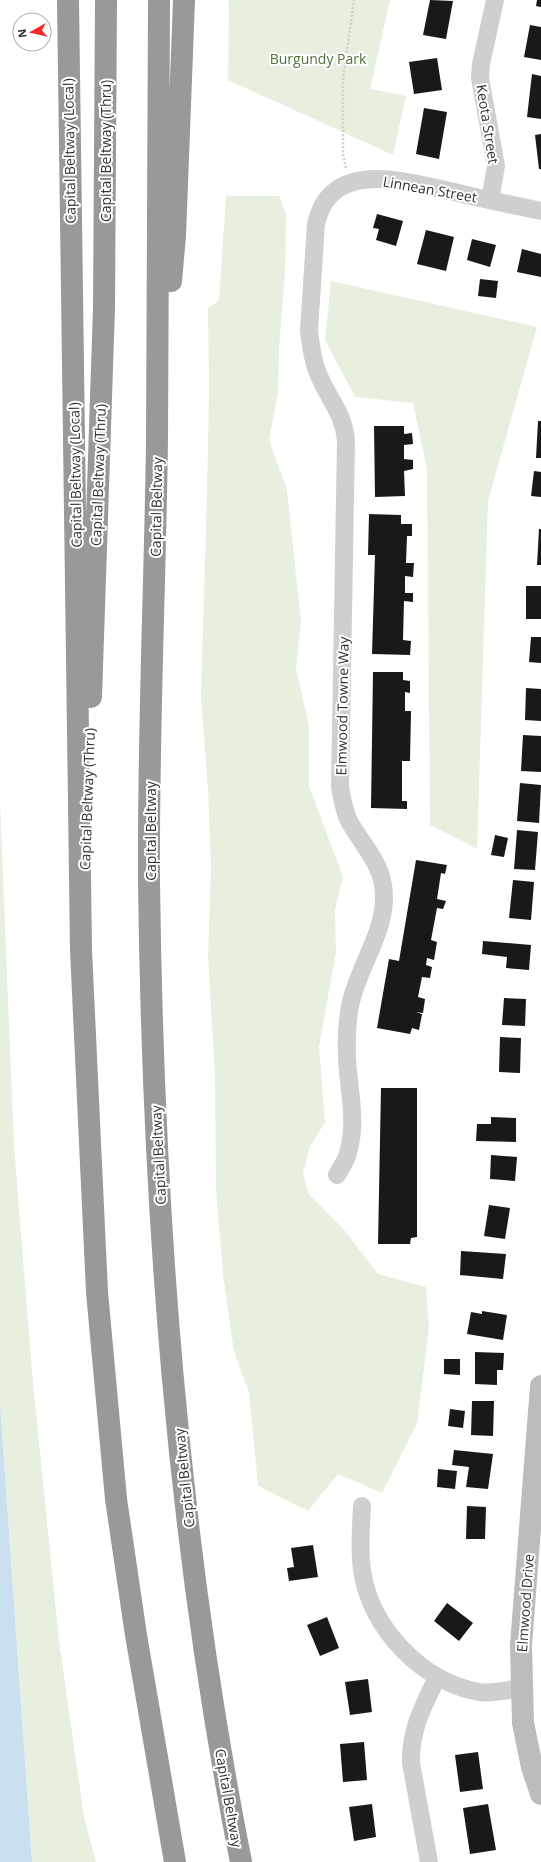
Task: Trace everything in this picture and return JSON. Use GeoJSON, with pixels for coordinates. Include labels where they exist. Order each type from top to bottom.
{"type":"FeatureCollection","features":[{"type":"Feature","properties":{"kind":"highway","name":"Capital Beltway (Local)"},"geometry":{"type":"LineString","coordinates":[[68,0],[81,950]]}},
{"type":"Feature","properties":{"kind":"highway","name":"Capital Beltway (Thru)"},"geometry":{"type":"LineString","coordinates":[[81,950],[94,637],[104,308],[106,0]]}},
{"type":"Feature","properties":{"kind":"highway"},"geometry":{"type":"LineString","coordinates":[[157,442],[159,0]]}},
{"type":"Feature","properties":{"kind":"highway"},"geometry":{"type":"LineString","coordinates":[[157,442],[175,236],[184,0]]}},
{"type":"Feature","properties":{"kind":"highway","name":"Capital Beltway"},"geometry":{"type":"LineString","coordinates":[[157,442],[150,733],[149,877],[152,1047],[157,1140],[171,1354],[187,1512],[210,1678],[241,1862]]}},
{"type":"Feature","properties":{"kind":"highway"},"geometry":{"type":"LineString","coordinates":[[81,950],[91,1187],[97,1292],[107,1412],[116,1499],[136,1635],[175,1862]]}},
{"type":"Feature","properties":{"kind":"street","name":"Keota Street"},"geometry":{"type":"LineString","coordinates":[[490,200],[496,166],[480,78],[481,64],[495,0]]}},
{"type":"Feature","properties":{"kind":"street","name":"Linnean Street"},"geometry":{"type":"LineString","coordinates":[[316,224],[319,211],[325,200],[334,191],[352,183],[372,179],[393,180],[541,211]]}},
{"type":"Feature","properties":{"kind":"street","name":"Elmwood Towne Way"},"geometry":{"type":"LineString","coordinates":[[316,224],[309,330],[310,346],[320,379],[344,424],[346,441],[340,786],[345,810],[350,822],[372,856],[379,870],[384,898],[384,912],[380,925],[360,971],[350,1008],[346,1047],[352,1107],[352,1133],[348,1154],[337,1175]]}},
{"type":"Feature","properties":{"kind":"street","name":"Elmwood Drive"},"geometry":{"type":"LineString","coordinates":[[541,1386],[521,1645],[523,1723],[527,1748],[541,1794]]}},
{"type":"Feature","properties":{"kind":"street"},"geometry":{"type":"LineString","coordinates":[[362,1506],[360,1544],[362,1571],[370,1597],[388,1631],[404,1650],[437,1678],[461,1688],[479,1692],[521,1688]]}},
{"type":"Feature","properties":{"kind":"street"},"geometry":{"type":"LineString","coordinates":[[429,1862],[410,1752],[413,1733],[418,1718],[437,1678]]}},
{"type":"Feature","properties":{"kind":"path"},"geometry":{"type":"LineString","coordinates":[[352,183],[345,166],[343,154],[343,79],[354,0]]}},
{"type":"Feature","properties":{"kind":"green space","name":"Burgundy Park"},"geometry":{"type":"Polygon","coordinates":[[[229,0],[390,0],[370,89],[406,96],[393,155],[228,80],[229,0]]]}},
{"type":"Feature","properties":{"kind":"green space"},"geometry":{"type":"Polygon","coordinates":[[[226,196],[279,196],[286,215],[285,271],[279,350],[278,392],[269,440],[287,490],[301,621],[296,668],[309,726],[309,786],[343,877],[335,909],[336,952],[319,1046],[325,1122],[310,1147],[303,1173],[308,1193],[345,1231],[378,1274],[426,1287],[429,1329],[417,1423],[382,1493],[338,1474],[308,1511],[258,1486],[249,1392],[234,1352],[223,1274],[216,1189],[215,1075],[208,957],[211,868],[208,789],[201,696],[209,390],[208,308],[219,301],[226,196]]]}},
{"type":"Feature","properties":{"kind":"green space"},"geometry":{"type":"Polygon","coordinates":[[[331,281],[537,327],[488,501],[477,849],[430,825],[427,469],[413,403],[355,397],[325,340],[331,281]]]}},
{"type":"Feature","properties":{"kind":"green space"},"geometry":{"type":"Polygon","coordinates":[[[0,801],[14,1147],[33,1383],[59,1641],[84,1817],[96,1862],[32,1862],[0,1403],[0,801]]]}},
{"type":"Feature","properties":{"kind":"water"},"geometry":{"type":"Polygon","coordinates":[[[0,1403],[32,1862],[0,1862],[0,1403]]]}},
{"type":"Feature","properties":{"kind":"building"},"geometry":{"type":"Polygon","coordinates":[[[430,0],[453,1],[446,39],[423,35],[430,0]]]}},
{"type":"Feature","properties":{"kind":"building"},"geometry":{"type":"Polygon","coordinates":[[[537,0],[541,0],[541,7],[536,6],[537,0]]]}},
{"type":"Feature","properties":{"kind":"building"},"geometry":{"type":"Polygon","coordinates":[[[530,25],[541,27],[541,60],[524,57],[530,25]]]}},
{"type":"Feature","properties":{"kind":"building"},"geometry":{"type":"Polygon","coordinates":[[[437,58],[442,90],[414,94],[409,62],[437,58]]]}},
{"type":"Feature","properties":{"kind":"building"},"geometry":{"type":"Polygon","coordinates":[[[532,74],[541,76],[541,119],[527,117],[532,74]]]}},
{"type":"Feature","properties":{"kind":"building"},"geometry":{"type":"Polygon","coordinates":[[[424,108],[447,112],[439,159],[416,154],[424,108]]]}},
{"type":"Feature","properties":{"kind":"building"},"geometry":{"type":"Polygon","coordinates":[[[541,134],[541,169],[539,169],[535,135],[541,134]]]}},
{"type":"Feature","properties":{"kind":"building"},"geometry":{"type":"Polygon","coordinates":[[[377,214],[403,221],[396,246],[376,240],[379,229],[373,228],[377,214]]]}},
{"type":"Feature","properties":{"kind":"building"},"geometry":{"type":"Polygon","coordinates":[[[426,230],[454,237],[446,271],[417,264],[426,230]]]}},
{"type":"Feature","properties":{"kind":"building"},"geometry":{"type":"Polygon","coordinates":[[[472,239],[496,245],[490,267],[467,260],[472,239]]]}},
{"type":"Feature","properties":{"kind":"building"},"geometry":{"type":"Polygon","coordinates":[[[522,249],[541,254],[541,277],[517,272],[522,249]]]}},
{"type":"Feature","properties":{"kind":"building"},"geometry":{"type":"Polygon","coordinates":[[[480,279],[498,281],[496,298],[478,296],[480,279]]]}},
{"type":"Feature","properties":{"kind":"building"},"geometry":{"type":"Polygon","coordinates":[[[538,421],[541,421],[541,458],[536,458],[538,421]]]}},
{"type":"Feature","properties":{"kind":"building"},"geometry":{"type":"Polygon","coordinates":[[[374,426],[404,426],[404,434],[412,433],[413,444],[404,445],[404,459],[413,460],[413,469],[404,471],[405,496],[375,497],[374,426]]]}},
{"type":"Feature","properties":{"kind":"building"},"geometry":{"type":"Polygon","coordinates":[[[534,471],[541,472],[541,497],[531,496],[534,471]]]}},
{"type":"Feature","properties":{"kind":"building"},"geometry":{"type":"Polygon","coordinates":[[[369,514],[401,515],[401,524],[412,524],[412,536],[407,536],[406,563],[414,563],[413,577],[405,576],[405,593],[413,593],[413,602],[404,601],[403,640],[411,641],[410,655],[372,654],[375,555],[368,555],[369,514]]]}},
{"type":"Feature","properties":{"kind":"building"},"geometry":{"type":"Polygon","coordinates":[[[539,529],[541,529],[541,565],[537,565],[539,529]]]}},
{"type":"Feature","properties":{"kind":"building"},"geometry":{"type":"Polygon","coordinates":[[[526,586],[541,586],[541,619],[526,619],[526,586]]]}},
{"type":"Feature","properties":{"kind":"building"},"geometry":{"type":"Polygon","coordinates":[[[531,637],[541,637],[541,663],[529,662],[531,637]]]}},
{"type":"Feature","properties":{"kind":"building"},"geometry":{"type":"Polygon","coordinates":[[[373,672],[403,672],[403,680],[410,681],[410,693],[405,692],[405,711],[411,711],[410,761],[402,761],[402,801],[407,801],[407,809],[371,808],[373,672]]]}},
{"type":"Feature","properties":{"kind":"building"},"geometry":{"type":"Polygon","coordinates":[[[526,688],[541,689],[541,721],[525,720],[526,688]]]}},
{"type":"Feature","properties":{"kind":"building"},"geometry":{"type":"Polygon","coordinates":[[[523,735],[541,736],[541,772],[521,771],[523,735]]]}},
{"type":"Feature","properties":{"kind":"building"},"geometry":{"type":"Polygon","coordinates":[[[520,783],[541,785],[539,823],[517,821],[520,783]]]}},
{"type":"Feature","properties":{"kind":"building"},"geometry":{"type":"Polygon","coordinates":[[[517,830],[538,832],[535,870],[514,869],[517,830]]]}},
{"type":"Feature","properties":{"kind":"building"},"geometry":{"type":"Polygon","coordinates":[[[495,835],[508,838],[504,857],[491,855],[495,835]]]}},
{"type":"Feature","properties":{"kind":"building"},"geometry":{"type":"Polygon","coordinates":[[[416,860],[447,865],[445,874],[441,873],[437,899],[446,901],[443,909],[437,908],[431,940],[437,942],[434,960],[427,958],[426,965],[432,967],[430,978],[422,977],[418,997],[425,999],[423,1013],[416,1012],[422,1014],[419,1030],[412,1028],[410,1034],[377,1028],[389,959],[399,961],[416,860]]]}},
{"type":"Feature","properties":{"kind":"building"},"geometry":{"type":"Polygon","coordinates":[[[513,880],[534,882],[531,920],[509,918],[513,880]]]}},
{"type":"Feature","properties":{"kind":"building"},"geometry":{"type":"Polygon","coordinates":[[[483,941],[531,945],[529,970],[506,968],[507,957],[482,954],[483,941]]]}},
{"type":"Feature","properties":{"kind":"building"},"geometry":{"type":"Polygon","coordinates":[[[504,998],[526,999],[525,1026],[502,1025],[504,998]]]}},
{"type":"Feature","properties":{"kind":"building"},"geometry":{"type":"Polygon","coordinates":[[[500,1037],[521,1038],[520,1073],[499,1072],[500,1037]]]}},
{"type":"Feature","properties":{"kind":"building"},"geometry":{"type":"Polygon","coordinates":[[[381,1088],[417,1088],[417,1237],[411,1238],[410,1244],[378,1244],[381,1088]]]}},
{"type":"Feature","properties":{"kind":"building"},"geometry":{"type":"Polygon","coordinates":[[[491,1117],[516,1118],[516,1142],[476,1141],[477,1124],[491,1124],[491,1117]]]}},
{"type":"Feature","properties":{"kind":"building"},"geometry":{"type":"Polygon","coordinates":[[[491,1155],[517,1157],[515,1181],[490,1179],[491,1155]]]}},
{"type":"Feature","properties":{"kind":"building"},"geometry":{"type":"Polygon","coordinates":[[[489,1205],[510,1208],[505,1239],[484,1236],[489,1205]]]}},
{"type":"Feature","properties":{"kind":"building"},"geometry":{"type":"Polygon","coordinates":[[[461,1251],[506,1254],[503,1279],[460,1275],[461,1251]]]}},
{"type":"Feature","properties":{"kind":"building"},"geometry":{"type":"Polygon","coordinates":[[[482,1311],[507,1315],[503,1340],[467,1334],[471,1312],[482,1314],[482,1311]]]}},
{"type":"Feature","properties":{"kind":"building"},"geometry":{"type":"Polygon","coordinates":[[[475,1352],[504,1353],[503,1370],[497,1370],[497,1385],[475,1384],[475,1352]]]}},
{"type":"Feature","properties":{"kind":"building"},"geometry":{"type":"Polygon","coordinates":[[[444,1359],[460,1359],[460,1375],[444,1374],[444,1359]]]}},
{"type":"Feature","properties":{"kind":"building"},"geometry":{"type":"Polygon","coordinates":[[[472,1401],[494,1401],[493,1436],[471,1435],[472,1401]]]}},
{"type":"Feature","properties":{"kind":"building"},"geometry":{"type":"Polygon","coordinates":[[[450,1409],[465,1411],[463,1428],[448,1426],[450,1409]]]}},
{"type":"Feature","properties":{"kind":"building"},"geometry":{"type":"Polygon","coordinates":[[[454,1450],[493,1454],[488,1489],[466,1487],[469,1467],[452,1465],[454,1450]]]}},
{"type":"Feature","properties":{"kind":"building"},"geometry":{"type":"Polygon","coordinates":[[[438,1469],[457,1471],[455,1489],[437,1487],[438,1469]]]}},
{"type":"Feature","properties":{"kind":"building"},"geometry":{"type":"Polygon","coordinates":[[[467,1506],[486,1507],[485,1539],[466,1539],[467,1506]]]}},
{"type":"Feature","properties":{"kind":"building"},"geometry":{"type":"Polygon","coordinates":[[[313,1545],[318,1577],[289,1581],[287,1568],[294,1567],[291,1548],[313,1545]]]}},
{"type":"Feature","properties":{"kind":"building"},"geometry":{"type":"Polygon","coordinates":[[[447,1603],[473,1623],[459,1641],[434,1621],[447,1603]]]}},
{"type":"Feature","properties":{"kind":"building"},"geometry":{"type":"Polygon","coordinates":[[[327,1617],[339,1648],[320,1656],[307,1625],[327,1617]]]}},
{"type":"Feature","properties":{"kind":"building"},"geometry":{"type":"Polygon","coordinates":[[[368,1679],[372,1712],[350,1715],[345,1682],[368,1679]]]}},
{"type":"Feature","properties":{"kind":"building"},"geometry":{"type":"Polygon","coordinates":[[[364,1742],[367,1780],[343,1782],[340,1744],[364,1742]]]}},
{"type":"Feature","properties":{"kind":"building"},"geometry":{"type":"Polygon","coordinates":[[[478,1752],[483,1789],[460,1792],[455,1755],[478,1752]]]}},
{"type":"Feature","properties":{"kind":"building"},"geometry":{"type":"Polygon","coordinates":[[[372,1804],[376,1837],[354,1841],[349,1807],[372,1804]]]}},
{"type":"Feature","properties":{"kind":"building"},"geometry":{"type":"Polygon","coordinates":[[[488,1804],[496,1850],[470,1854],[463,1808],[488,1804]]]}}]}
